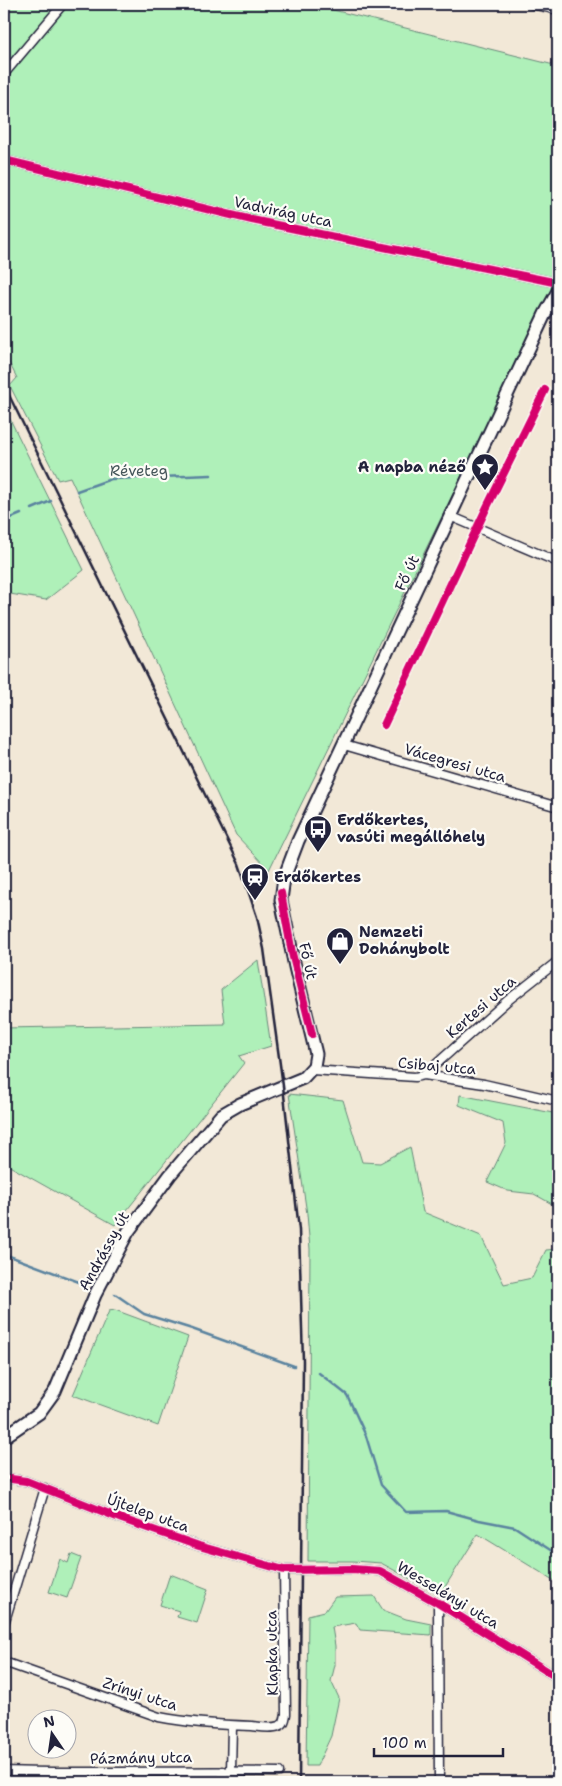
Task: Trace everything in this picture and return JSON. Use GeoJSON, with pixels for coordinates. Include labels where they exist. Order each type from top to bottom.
{"type":"FeatureCollection","features":[{"type":"Feature","properties":{"kind":"main road","name":"Fő út"},"geometry":{"type":"LineString","coordinates":[[312,1070],[316,1062],[316,1054],[292,953],[281,894],[284,878],[298,841],[450,516],[557,296]]}},
{"type":"Feature","properties":{"kind":"main road","name":"Andrássy út"},"geometry":{"type":"LineString","coordinates":[[4,1436],[39,1413],[55,1392],[95,1295],[128,1232],[170,1175],[221,1115],[240,1104],[297,1082],[312,1070]]}},
{"type":"Feature","properties":{"kind":"street"},"geometry":{"type":"LineString","coordinates":[[4,74],[62,4]]}},
{"type":"Feature","properties":{"kind":"street"},"geometry":{"type":"LineString","coordinates":[[531,4],[558,10]]}},
{"type":"Feature","properties":{"kind":"street","name":"Vadvirág utca"},"geometry":{"type":"LineString","coordinates":[[4,160],[252,220],[558,284]]}},
{"type":"Feature","properties":{"kind":"street"},"geometry":{"type":"LineString","coordinates":[[450,516],[558,562]]}},
{"type":"Feature","properties":{"kind":"street","name":"Vácegresi utca"},"geometry":{"type":"LineString","coordinates":[[344,744],[558,807]]}},
{"type":"Feature","properties":{"kind":"street","name":"Kertesi utca"},"geometry":{"type":"LineString","coordinates":[[424,1075],[507,1000],[558,962]]}},
{"type":"Feature","properties":{"kind":"street","name":"Csibaj utca"},"geometry":{"type":"LineString","coordinates":[[312,1070],[415,1077],[424,1075],[484,1084],[558,1101]]}},
{"type":"Feature","properties":{"kind":"street","name":"Újtelep utca"},"geometry":{"type":"LineString","coordinates":[[4,1478],[26,1481],[173,1537],[284,1570]]}},
{"type":"Feature","properties":{"kind":"street"},"geometry":{"type":"LineString","coordinates":[[4,1624],[45,1488]]}},
{"type":"Feature","properties":{"kind":"street","name":"Wesselényi utca"},"geometry":{"type":"LineString","coordinates":[[284,1570],[352,1569],[380,1571],[438,1603],[558,1678]]}},
{"type":"Feature","properties":{"kind":"street","name":"Klapka utca"},"geometry":{"type":"LineString","coordinates":[[272,1727],[281,1726],[285,1722],[286,1714],[284,1570]]}},
{"type":"Feature","properties":{"kind":"street"},"geometry":{"type":"LineString","coordinates":[[438,1603],[439,1782]]}},
{"type":"Feature","properties":{"kind":"street","name":"Zrínyi utca"},"geometry":{"type":"LineString","coordinates":[[4,1662],[159,1717],[184,1722],[272,1727]]}},
{"type":"Feature","properties":{"kind":"street"},"geometry":{"type":"LineString","coordinates":[[223,1782],[227,1771],[232,1726]]}},
{"type":"Feature","properties":{"kind":"street","name":"Pázmány utca"},"geometry":{"type":"LineString","coordinates":[[4,1771],[63,1773],[279,1772]]}},
{"type":"Feature","properties":{"kind":"green space","name":"Réveteg"},"geometry":{"type":"Polygon","coordinates":[[[4,4],[309,4],[558,66],[558,279],[269,870],[236,835],[70,477],[58,480],[10,386],[17,378],[4,353],[4,4]]]}},
{"type":"Feature","properties":{"kind":"green space"},"geometry":{"type":"Polygon","coordinates":[[[9,417],[84,570],[46,600],[4,593],[4,423],[9,417]]]}},
{"type":"Feature","properties":{"kind":"green space"},"geometry":{"type":"Polygon","coordinates":[[[258,960],[271,1046],[239,1056],[244,1063],[115,1225],[4,1163],[4,1028],[225,1024],[221,990],[258,960]]]}},
{"type":"Feature","properties":{"kind":"green space"},"geometry":{"type":"Polygon","coordinates":[[[289,1094],[343,1100],[362,1162],[380,1163],[410,1147],[423,1212],[481,1236],[504,1284],[532,1278],[546,1250],[558,1249],[558,1583],[478,1534],[440,1595],[381,1563],[308,1561],[310,1249],[307,1214],[289,1094]]]}},
{"type":"Feature","properties":{"kind":"green space"},"geometry":{"type":"Polygon","coordinates":[[[460,1095],[558,1114],[558,1186],[552,1204],[534,1194],[508,1191],[487,1182],[506,1143],[503,1123],[459,1105],[460,1095]]]}},
{"type":"Feature","properties":{"kind":"green space"},"geometry":{"type":"Polygon","coordinates":[[[115,1310],[188,1337],[158,1426],[73,1395],[109,1311],[115,1310]]]}},
{"type":"Feature","properties":{"kind":"green space"},"geometry":{"type":"Polygon","coordinates":[[[71,1554],[81,1558],[67,1598],[49,1592],[60,1559],[68,1563],[71,1554]]]}},
{"type":"Feature","properties":{"kind":"green space"},"geometry":{"type":"Polygon","coordinates":[[[170,1574],[208,1589],[197,1623],[177,1617],[179,1611],[160,1605],[170,1574]]]}},
{"type":"Feature","properties":{"kind":"green space"},"geometry":{"type":"Polygon","coordinates":[[[374,1596],[383,1610],[406,1619],[431,1624],[431,1635],[360,1630],[356,1623],[332,1627],[335,1665],[331,1681],[339,1698],[331,1736],[317,1766],[306,1766],[308,1615],[325,1611],[335,1597],[374,1596]]]}},
{"type":"Feature","properties":{"kind":"waterway"},"geometry":{"type":"LineString","coordinates":[[77,491],[111,479],[211,475]]}},
{"type":"Feature","properties":{"kind":"waterway"},"geometry":{"type":"LineString","coordinates":[[32,509],[51,501]]}},
{"type":"Feature","properties":{"kind":"waterway"},"geometry":{"type":"LineString","coordinates":[[4,521],[21,514]]}},
{"type":"Feature","properties":{"kind":"waterway"},"geometry":{"type":"LineString","coordinates":[[4,1254],[87,1285]]}},
{"type":"Feature","properties":{"kind":"waterway"},"geometry":{"type":"LineString","coordinates":[[115,1294],[144,1314],[192,1329],[294,1366]]}},
{"type":"Feature","properties":{"kind":"waterway"},"geometry":{"type":"LineString","coordinates":[[319,1373],[347,1395],[366,1436],[381,1485],[406,1512],[446,1511],[515,1527],[558,1555]]}},
{"type":"Feature","properties":{"kind":"railway"},"geometry":{"type":"LineString","coordinates":[[4,385],[239,864],[257,917],[264,949],[283,1086],[299,1230],[303,1361],[299,1782]]}},
{"type":"Feature","properties":{"kind":"cycle path"},"geometry":{"type":"LineString","coordinates":[[4,160],[252,220],[558,283]]}},
{"type":"Feature","properties":{"kind":"cycle path"},"geometry":{"type":"LineString","coordinates":[[384,725],[486,509],[545,390]]}},
{"type":"Feature","properties":{"kind":"cycle path"},"geometry":{"type":"LineString","coordinates":[[281,893],[292,953],[312,1034]]}},
{"type":"Feature","properties":{"kind":"cycle path"},"geometry":{"type":"LineString","coordinates":[[4,1478],[26,1481],[122,1519],[199,1546],[284,1570],[352,1569],[380,1571],[438,1603],[558,1678]]}},
{"type":"Feature","properties":{"kind":"place","name":"A napba néző"},"geometry":{"type":"Point","coordinates":[485,491]}},
{"type":"Feature","properties":{"kind":"place","name":"Erdőkertes, vasúti megállóhely"},"geometry":{"type":"Point","coordinates":[318,853]}},
{"type":"Feature","properties":{"kind":"place","name":"Erdőkertes"},"geometry":{"type":"Point","coordinates":[255,901]}},
{"type":"Feature","properties":{"kind":"place","name":"Nemzeti Dohánybolt"},"geometry":{"type":"Point","coordinates":[340,965]}}]}
